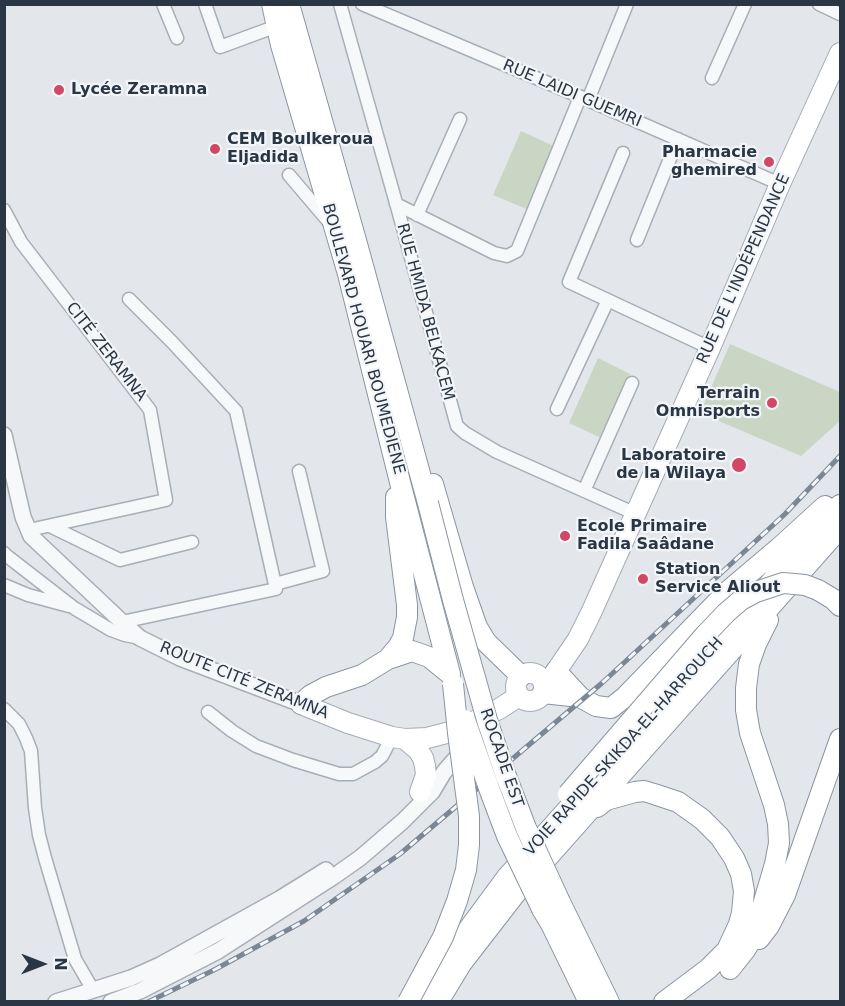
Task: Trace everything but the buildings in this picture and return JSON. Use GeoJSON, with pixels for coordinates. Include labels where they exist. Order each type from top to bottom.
{"type":"FeatureCollection","features":[{"type":"Feature","properties":{"kind":"main road","name":"BOULEVARD HOUARI BOUMEDIENE"},"geometry":{"type":"LineString","coordinates":[[272,4],[311,148],[337,233],[452,679]]}},
{"type":"Feature","properties":{"kind":"main road","name":"BOULEVARD HOUARI BOUMEDIENE"},"geometry":{"type":"LineString","coordinates":[[289,4],[428,503]]}},
{"type":"Feature","properties":{"kind":"main road","name":"RUE DE L'INDÉPENDANCE"},"geometry":{"type":"LineString","coordinates":[[543,691],[572,649],[591,613],[840,53]]}},
{"type":"Feature","properties":{"kind":"main road"},"geometry":{"type":"LineString","coordinates":[[357,244],[364,248],[371,260],[460,576],[477,627],[486,642],[524,682],[527,701],[536,700],[543,691],[579,697],[596,706],[611,708],[625,697],[727,592],[840,492]]}},
{"type":"Feature","properties":{"kind":"main road"},"geometry":{"type":"LineString","coordinates":[[388,659],[403,638],[407,617],[395,499],[401,486]]}},
{"type":"Feature","properties":{"kind":"main road","name":"ROCADE EST"},"geometry":{"type":"LineString","coordinates":[[428,503],[487,720],[551,905],[589,1002]]}},
{"type":"Feature","properties":{"kind":"main road","name":"VOIE RAPIDE SKIKDA-EL-HARROUCH"},"geometry":{"type":"LineString","coordinates":[[421,1002],[459,942],[507,877],[840,505]]}},
{"type":"Feature","properties":{"kind":"main road","name":"VOIE RAPIDE SKIKDA-EL-HARROUCH"},"geometry":{"type":"LineString","coordinates":[[438,1002],[461,964],[516,892],[840,528]]}},
{"type":"Feature","properties":{"kind":"main road"},"geometry":{"type":"LineString","coordinates":[[730,969],[754,934],[779,843],[774,805],[750,733],[746,710],[749,664],[764,625],[805,567]]}},
{"type":"Feature","properties":{"kind":"main road"},"geometry":{"type":"LineString","coordinates":[[507,877],[568,794],[705,635],[741,600],[783,583],[804,585],[818,590],[840,606]]}},
{"type":"Feature","properties":{"kind":"main road","name":"ROUTE CITÉ ZERAMNA"},"geometry":{"type":"LineString","coordinates":[[301,704],[348,723],[399,738],[428,738],[447,734],[499,709],[524,682],[572,649]]}},
{"type":"Feature","properties":{"kind":"main road"},"geometry":{"type":"LineString","coordinates":[[301,704],[318,691],[362,675],[388,659],[412,651],[429,657],[452,679],[469,816],[466,870],[443,936],[408,1002]]}},
{"type":"Feature","properties":{"kind":"main road"},"geometry":{"type":"LineString","coordinates":[[556,671],[579,697]]}},
{"type":"Feature","properties":{"kind":"main road","name":"ROCADE EST"},"geometry":{"type":"LineString","coordinates":[[452,679],[507,836],[609,1002]]}},
{"type":"Feature","properties":{"kind":"main road"},"geometry":{"type":"LineString","coordinates":[[399,738],[418,750],[423,758],[426,775],[420,792]]}},
{"type":"Feature","properties":{"kind":"main road"},"geometry":{"type":"LineString","coordinates":[[687,1002],[751,950],[769,926],[785,896],[840,739]]}},
{"type":"Feature","properties":{"kind":"main road"},"geometry":{"type":"LineString","coordinates":[[574,827],[603,802],[644,791],[678,802],[696,815],[720,837],[734,858],[741,874],[744,891],[742,913],[730,943],[724,954],[708,969],[664,1002]]}},
{"type":"Feature","properties":{"kind":"main road"},"geometry":{"type":"LineString","coordinates":[[551,905],[573,1002]]}},
{"type":"Feature","properties":{"kind":"main road"},"geometry":{"type":"LineString","coordinates":[[449,1002],[461,964]]}},
{"type":"Feature","properties":{"kind":"main road"},"geometry":{"type":"LineString","coordinates":[[600,984],[623,1002]]}},
{"type":"Feature","properties":{"kind":"street"},"geometry":{"type":"LineString","coordinates":[[163,4],[177,38]]}},
{"type":"Feature","properties":{"kind":"street"},"geometry":{"type":"LineString","coordinates":[[205,4],[220,47],[277,26]]}},
{"type":"Feature","properties":{"kind":"street","name":"RUE HMIDA BELKACEM"},"geometry":{"type":"LineString","coordinates":[[340,4],[457,426],[497,452],[636,514]]}},
{"type":"Feature","properties":{"kind":"street","name":"RUE LAIDI GUEMRI"},"geometry":{"type":"LineString","coordinates":[[362,4],[380,8],[780,184]]}},
{"type":"Feature","properties":{"kind":"street"},"geometry":{"type":"LineString","coordinates":[[396,204],[494,253],[507,256],[518,251],[627,4]]}},
{"type":"Feature","properties":{"kind":"street"},"geometry":{"type":"LineString","coordinates":[[712,78],[745,4]]}},
{"type":"Feature","properties":{"kind":"street"},"geometry":{"type":"LineString","coordinates":[[819,4],[840,14]]}},
{"type":"Feature","properties":{"kind":"street"},"geometry":{"type":"LineString","coordinates":[[417,214],[460,119]]}},
{"type":"Feature","properties":{"kind":"street"},"geometry":{"type":"LineString","coordinates":[[637,240],[678,139]]}},
{"type":"Feature","properties":{"kind":"street"},"geometry":{"type":"LineString","coordinates":[[623,153],[569,282],[710,348]]}},
{"type":"Feature","properties":{"kind":"street"},"geometry":{"type":"LineString","coordinates":[[289,175],[337,233]]}},
{"type":"Feature","properties":{"kind":"street","name":"CITÉ ZERAMNA"},"geometry":{"type":"LineString","coordinates":[[4,210],[21,242],[150,410],[166,500],[29,530]]}},
{"type":"Feature","properties":{"kind":"street"},"geometry":{"type":"LineString","coordinates":[[122,622],[276,589],[236,411],[129,299]]}},
{"type":"Feature","properties":{"kind":"street"},"geometry":{"type":"LineString","coordinates":[[557,409],[608,300]]}},
{"type":"Feature","properties":{"kind":"street"},"geometry":{"type":"LineString","coordinates":[[584,491],[632,383]]}},
{"type":"Feature","properties":{"kind":"street","name":"ROUTE CITÉ ZERAMNA"},"geometry":{"type":"LineString","coordinates":[[4,435],[23,517],[32,536],[122,622],[140,638],[198,665],[301,704]]}},
{"type":"Feature","properties":{"kind":"street"},"geometry":{"type":"LineString","coordinates":[[275,584],[323,572],[299,471]]}},
{"type":"Feature","properties":{"kind":"street"},"geometry":{"type":"LineString","coordinates":[[50,526],[120,560],[192,542]]}},
{"type":"Feature","properties":{"kind":"street"},"geometry":{"type":"LineString","coordinates":[[4,553],[74,608],[111,630],[140,638]]}},
{"type":"Feature","properties":{"kind":"street"},"geometry":{"type":"LineString","coordinates":[[4,585],[28,595],[74,608]]}},
{"type":"Feature","properties":{"kind":"street"},"geometry":{"type":"LineString","coordinates":[[4,709],[19,724],[31,751],[39,835],[75,959],[93,990]]}},
{"type":"Feature","properties":{"kind":"street"},"geometry":{"type":"LineString","coordinates":[[111,1002],[140,991],[218,951],[288,908],[360,858],[432,792],[444,772],[499,709]]}},
{"type":"Feature","properties":{"kind":"street"},"geometry":{"type":"LineString","coordinates":[[208,712],[256,746],[339,774],[353,774],[375,762],[399,738]]}},
{"type":"Feature","properties":{"kind":"street"},"geometry":{"type":"LineString","coordinates":[[56,1002],[131,978],[160,965],[282,898],[356,848],[444,772]]}},
{"type":"Feature","properties":{"kind":"green space"},"geometry":{"type":"Polygon","coordinates":[[[521,131],[556,147],[529,210],[493,195],[521,131]]]}},
{"type":"Feature","properties":{"kind":"green space","name":"Terrain Omnisports"},"geometry":{"type":"Polygon","coordinates":[[[730,344],[840,392],[840,421],[801,456],[700,413],[730,344]]]}},
{"type":"Feature","properties":{"kind":"green space"},"geometry":{"type":"Polygon","coordinates":[[[598,358],[630,374],[601,438],[569,423],[598,358]]]}},
{"type":"Feature","properties":{"kind":"railway"},"geometry":{"type":"LineString","coordinates":[[148,1002],[214,970],[304,921],[400,854],[602,683],[785,514],[840,456]]}},
{"type":"Feature","properties":{"kind":"place","name":"Lycée Zeramna"},"geometry":{"type":"Point","coordinates":[59,90]}},
{"type":"Feature","properties":{"kind":"place","name":"CEM Boulkeroua Eljadida"},"geometry":{"type":"Point","coordinates":[215,149]}},
{"type":"Feature","properties":{"kind":"place","name":"Pharmacie ghemired"},"geometry":{"type":"Point","coordinates":[769,162]}},
{"type":"Feature","properties":{"kind":"place","name":"Terrain Omnisports"},"geometry":{"type":"Point","coordinates":[772,403]}},
{"type":"Feature","properties":{"kind":"place","name":"Laboratoire de la Wilaya"},"geometry":{"type":"Point","coordinates":[739,465]}},
{"type":"Feature","properties":{"kind":"place","name":"Ecole Primaire Fadila Saâdane"},"geometry":{"type":"Point","coordinates":[565,536]}},
{"type":"Feature","properties":{"kind":"place","name":"Station Service Aliout"},"geometry":{"type":"Point","coordinates":[643,579]}}]}
